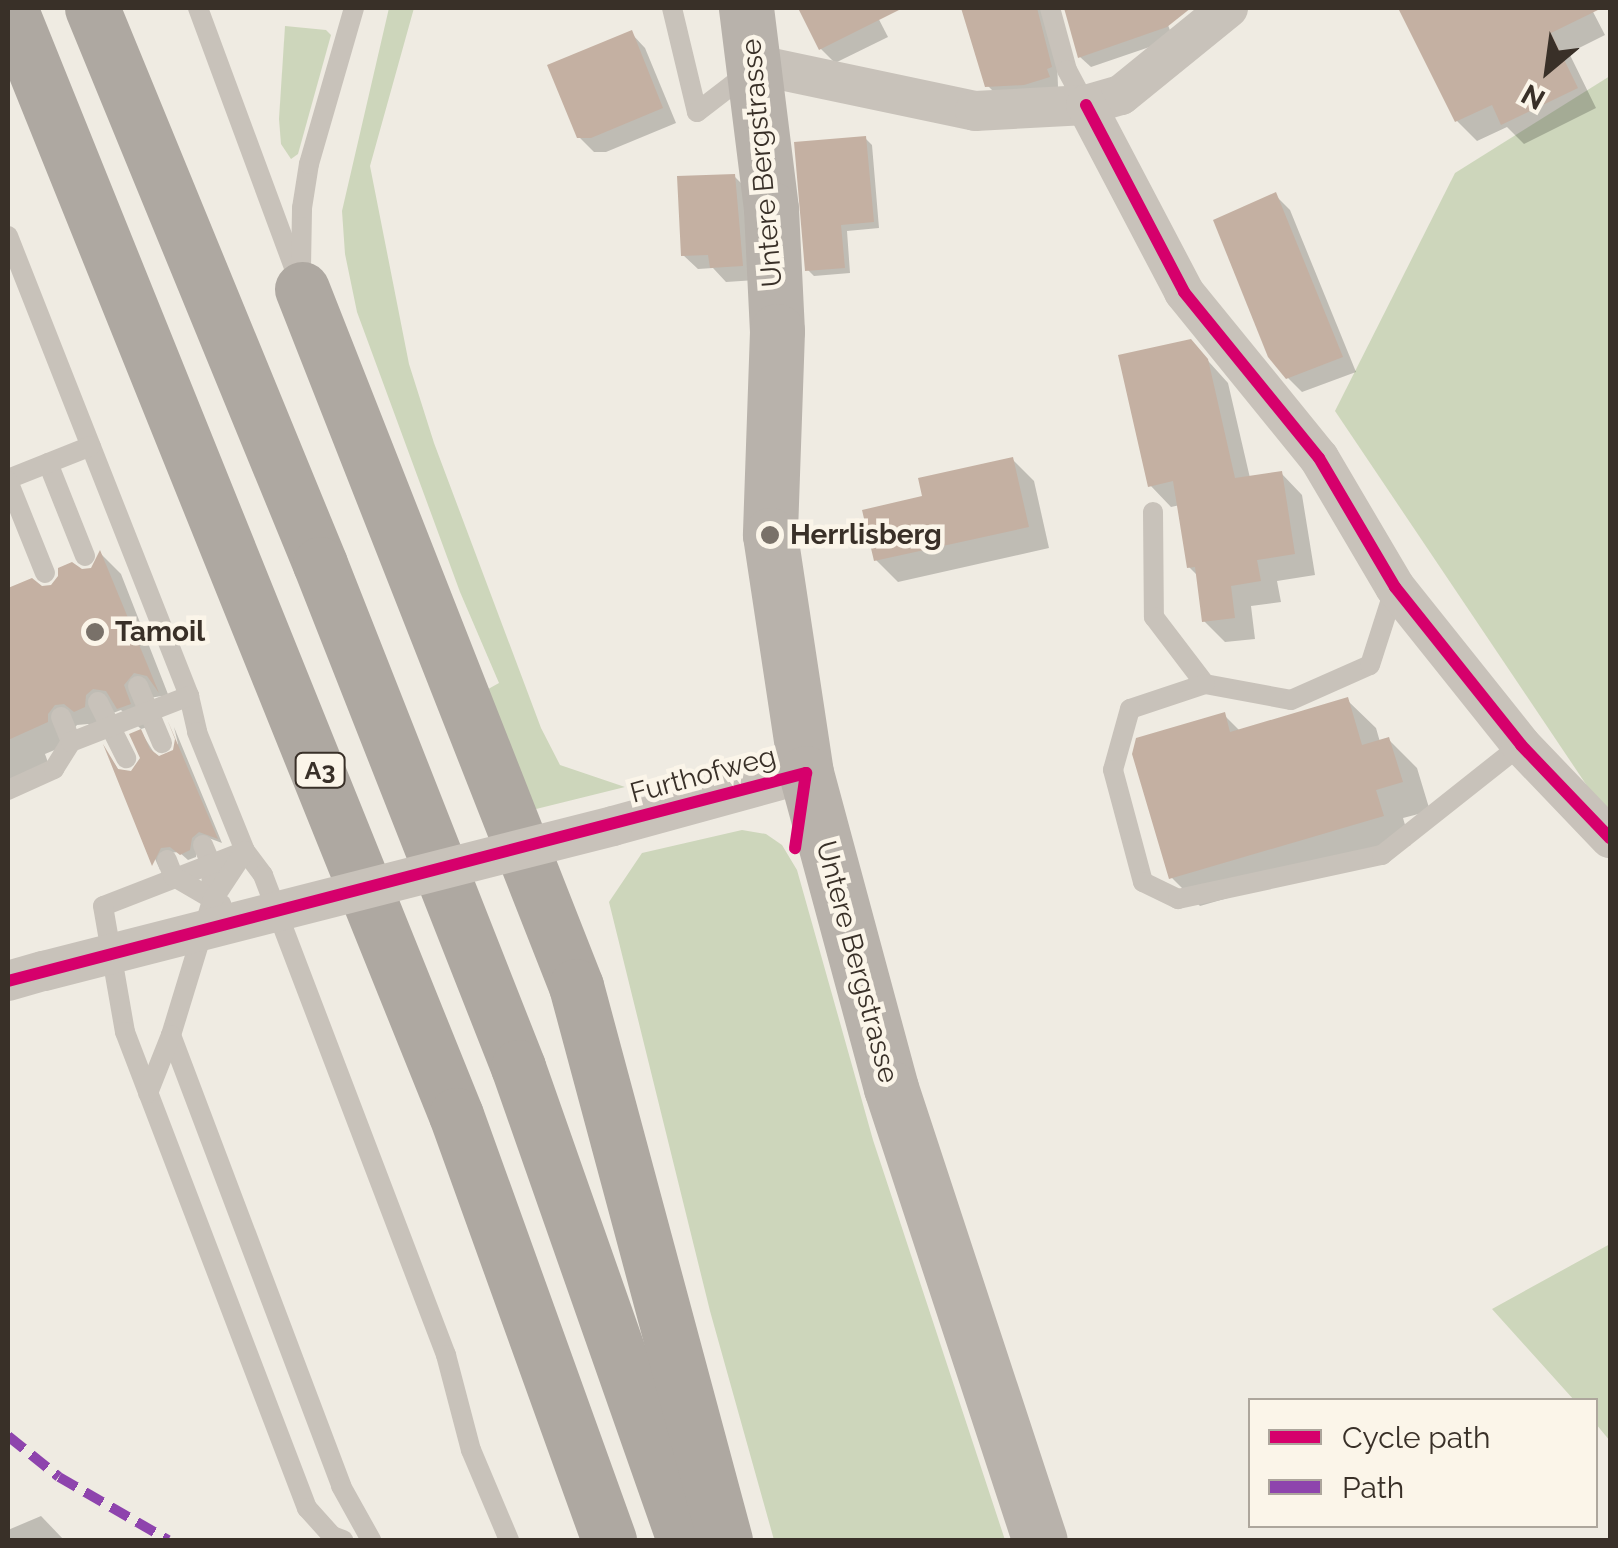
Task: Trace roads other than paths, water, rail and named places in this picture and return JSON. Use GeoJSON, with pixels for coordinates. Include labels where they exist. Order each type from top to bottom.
{"type":"FeatureCollection","features":[{"type":"Feature","properties":{"kind":"highway","name":"A3"},"geometry":{"type":"LineString","coordinates":[[10,8],[456,1115],[609,1540]]}},
{"type":"Feature","properties":{"kind":"highway"},"geometry":{"type":"LineString","coordinates":[[92,8],[327,582],[518,1067],[684,1540]]}},
{"type":"Feature","properties":{"kind":"highway"},"geometry":{"type":"LineString","coordinates":[[302,289],[576,986],[724,1540]]}},
{"type":"Feature","properties":{"kind":"main road","name":"Untere Bergstrasse"},"geometry":{"type":"LineString","coordinates":[[746,8],[756,65],[777,331],[770,535],[806,773],[891,1088],[1040,1540]]}},
{"type":"Feature","properties":{"kind":"street"},"geometry":{"type":"LineString","coordinates":[[756,65],[975,111],[1086,106],[1120,95],[1228,8]]}},
{"type":"Feature","properties":{"kind":"street"},"geometry":{"type":"LineString","coordinates":[[1086,106],[1184,292],[1319,458],[1395,587],[1521,745],[1610,838]]}},
{"type":"Feature","properties":{"kind":"street","name":"Furthofweg"},"geometry":{"type":"LineString","coordinates":[[26,976],[806,773]]}},
{"type":"Feature","properties":{"kind":"lane"},"geometry":{"type":"LineString","coordinates":[[198,8],[302,289]]}},
{"type":"Feature","properties":{"kind":"lane"},"geometry":{"type":"LineString","coordinates":[[302,289],[302,208],[309,164],[354,8]]}},
{"type":"Feature","properties":{"kind":"lane"},"geometry":{"type":"LineString","coordinates":[[672,8],[697,112],[756,65]]}},
{"type":"Feature","properties":{"kind":"lane"},"geometry":{"type":"LineString","coordinates":[[1050,8],[1068,70],[1086,106]]}},
{"type":"Feature","properties":{"kind":"lane"},"geometry":{"type":"LineString","coordinates":[[8,236],[190,696],[197,732],[245,851],[263,875],[446,1355],[471,1450],[509,1540]]}},
{"type":"Feature","properties":{"kind":"lane"},"geometry":{"type":"LineString","coordinates":[[46,573],[8,480],[92,446]]}},
{"type":"Feature","properties":{"kind":"lane"},"geometry":{"type":"LineString","coordinates":[[48,463],[85,556]]}},
{"type":"Feature","properties":{"kind":"lane"},"geometry":{"type":"LineString","coordinates":[[1153,512],[1154,618],[1206,684]]}},
{"type":"Feature","properties":{"kind":"lane"},"geometry":{"type":"LineString","coordinates":[[1395,587],[1370,664],[1291,700],[1206,684],[1130,709],[1113,770],[1144,882],[1178,898],[1382,854],[1521,745]]}},
{"type":"Feature","properties":{"kind":"lane"},"geometry":{"type":"LineString","coordinates":[[138,686],[162,744]]}},
{"type":"Feature","properties":{"kind":"lane"},"geometry":{"type":"LineString","coordinates":[[8,790],[54,769],[71,742],[190,696]]}},
{"type":"Feature","properties":{"kind":"lane"},"geometry":{"type":"LineString","coordinates":[[98,702],[126,758]]}},
{"type":"Feature","properties":{"kind":"lane"},"geometry":{"type":"LineString","coordinates":[[61,717],[71,742]]}},
{"type":"Feature","properties":{"kind":"lane"},"geometry":{"type":"LineString","coordinates":[[245,851],[207,854],[170,868],[103,906],[124,1032],[307,1508],[332,1536],[343,1540]]}},
{"type":"Feature","properties":{"kind":"lane"},"geometry":{"type":"LineString","coordinates":[[148,1093],[171,1035],[212,901],[245,851]]}},
{"type":"Feature","properties":{"kind":"lane"},"geometry":{"type":"LineString","coordinates":[[207,854],[212,901]]}},
{"type":"Feature","properties":{"kind":"lane"},"geometry":{"type":"LineString","coordinates":[[170,868],[212,901],[283,931]]}},
{"type":"Feature","properties":{"kind":"lane"},"geometry":{"type":"LineString","coordinates":[[171,1035],[341,1486],[371,1540]]}},
{"type":"Feature","properties":{"kind":"place","name":"Herrlisberg"},"geometry":{"type":"Point","coordinates":[770,535]}},
{"type":"Feature","properties":{"kind":"place","name":"Tamoil"},"geometry":{"type":"Point","coordinates":[95,632]}}]}
